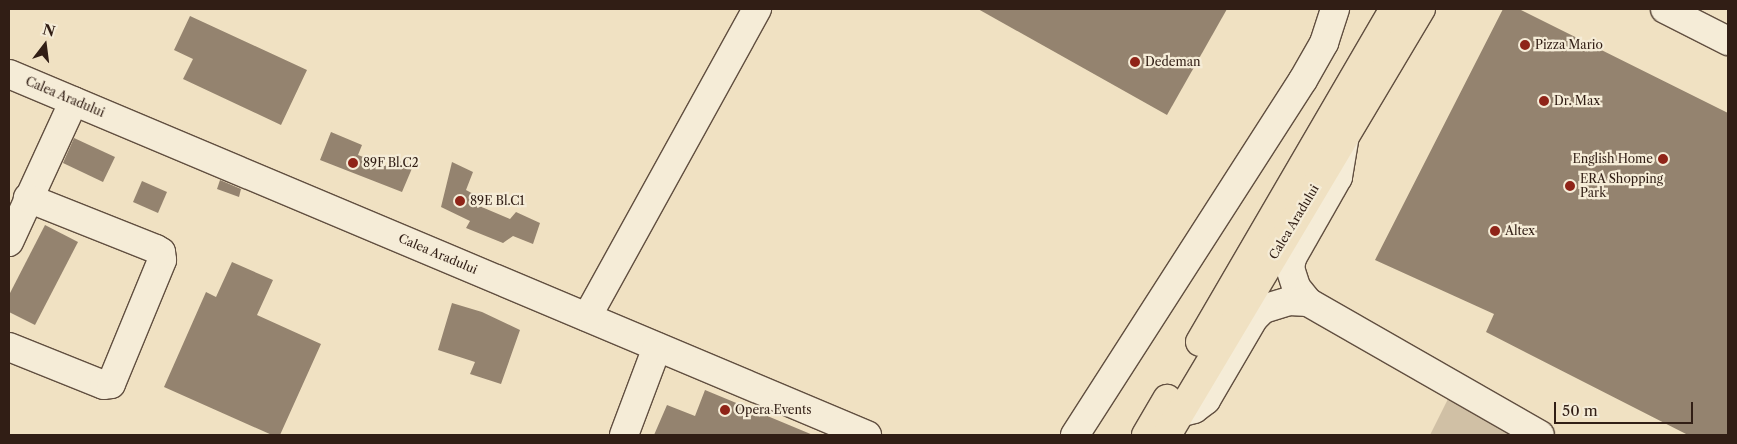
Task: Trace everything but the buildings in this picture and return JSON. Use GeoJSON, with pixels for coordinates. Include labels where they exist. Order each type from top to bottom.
{"type":"FeatureCollection","features":[{"type":"Feature","properties":{"kind":"highway","name":"Calea Aradului"},"geometry":{"type":"LineString","coordinates":[[1146,435],[1394,9]]}},
{"type":"Feature","properties":{"kind":"highway","name":"Calea Aradului"},"geometry":{"type":"LineString","coordinates":[[1173,424],[1421,9]]}},
{"type":"Feature","properties":{"kind":"street"},"geometry":{"type":"LineString","coordinates":[[587,317],[757,9]]}},
{"type":"Feature","properties":{"kind":"street"},"geometry":{"type":"LineString","coordinates":[[1075,435],[1303,80],[1324,43],[1335,9]]}},
{"type":"Feature","properties":{"kind":"street"},"geometry":{"type":"LineString","coordinates":[[1665,9],[1728,41]]}},
{"type":"Feature","properties":{"kind":"street","name":"Calea Aradului"},"geometry":{"type":"LineString","coordinates":[[9,74],[867,435]]}},
{"type":"Feature","properties":{"kind":"street"},"geometry":{"type":"LineString","coordinates":[[9,242],[74,101]]}},
{"type":"Feature","properties":{"kind":"street"},"geometry":{"type":"LineString","coordinates":[[1345,136],[1338,177],[1292,258],[1290,268],[1296,286],[1308,302],[1540,435]]}},
{"type":"Feature","properties":{"kind":"street"},"geometry":{"type":"LineString","coordinates":[[9,346],[108,386],[162,260],[161,252],[156,249],[28,198]]}},
{"type":"Feature","properties":{"kind":"street"},"geometry":{"type":"LineString","coordinates":[[1173,424],[1206,400],[1254,318],[1263,309],[1288,301],[1308,302]]}},
{"type":"Feature","properties":{"kind":"street"},"geometry":{"type":"LineString","coordinates":[[624,435],[657,347]]}},
{"type":"Feature","properties":{"kind":"shaded area"},"geometry":{"type":"Polygon","coordinates":[[[1454,387],[1543,435],[1430,435],[1454,387]]]}},
{"type":"Feature","properties":{"kind":"place","name":"Pizza Mario"},"geometry":{"type":"Point","coordinates":[1525,45]}},
{"type":"Feature","properties":{"kind":"place","name":"Dedeman"},"geometry":{"type":"Point","coordinates":[1135,62]}},
{"type":"Feature","properties":{"kind":"place","name":"Dr. Max"},"geometry":{"type":"Point","coordinates":[1544,101]}},
{"type":"Feature","properties":{"kind":"place","name":"English Home"},"geometry":{"type":"Point","coordinates":[1663,159]}},
{"type":"Feature","properties":{"kind":"place","name":"89F Bl.C2"},"geometry":{"type":"Point","coordinates":[353,163]}},
{"type":"Feature","properties":{"kind":"place","name":"ERA Shopping Park"},"geometry":{"type":"Point","coordinates":[1570,186]}},
{"type":"Feature","properties":{"kind":"place","name":"89E Bl.C1"},"geometry":{"type":"Point","coordinates":[460,201]}},
{"type":"Feature","properties":{"kind":"place","name":"Altex"},"geometry":{"type":"Point","coordinates":[1495,231]}},
{"type":"Feature","properties":{"kind":"place","name":"Opera Events"},"geometry":{"type":"Point","coordinates":[725,410]}}]}
